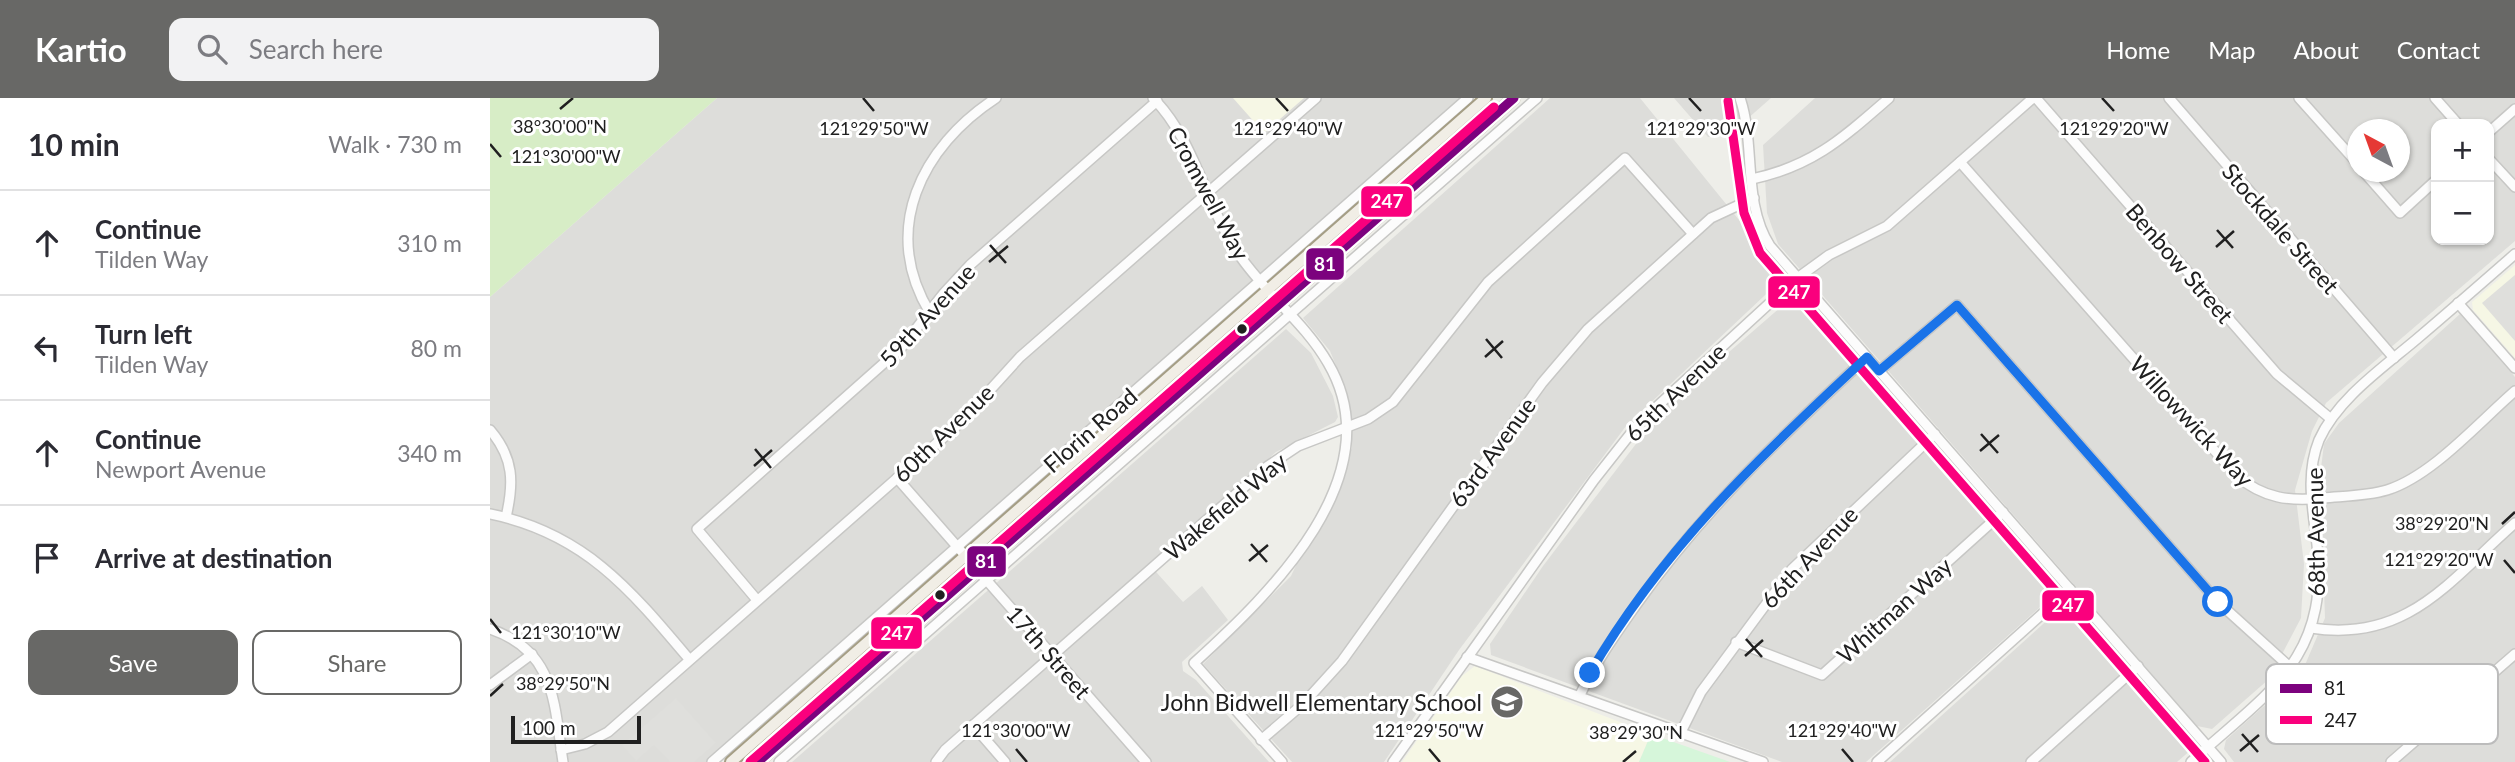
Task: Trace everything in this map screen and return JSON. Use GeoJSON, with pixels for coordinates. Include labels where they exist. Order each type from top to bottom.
{"type":"FeatureCollection","features":[{"type":"Feature","properties":{"kind":"main road","name":"Florin Road"},"geometry":{"type":"LineString","coordinates":[[731,762],[961,551],[1264,285],[1486,98]]}},
{"type":"Feature","properties":{"kind":"main road","name":"Florin Road"},"geometry":{"type":"LineString","coordinates":[[758,762],[1514,98]]}},
{"type":"Feature","properties":{"kind":"street"},"geometry":{"type":"LineString","coordinates":[[930,313],[916,287],[909,266],[906,232],[911,204],[925,174],[945,144],[965,122],[996,98]]}},
{"type":"Feature","properties":{"kind":"street","name":"60th Avenue"},"geometry":{"type":"LineString","coordinates":[[561,750],[585,744],[608,732],[961,422],[1020,357],[1316,98]]}},
{"type":"Feature","properties":{"kind":"street","name":"Florin Road"},"geometry":{"type":"LineString","coordinates":[[1264,285],[1468,98]]}},
{"type":"Feature","properties":{"kind":"street","name":"Florin Road"},"geometry":{"type":"LineString","coordinates":[[779,762],[1537,98]]}},
{"type":"Feature","properties":{"kind":"street"},"geometry":{"type":"LineString","coordinates":[[1740,98],[1754,198],[1762,233],[1796,279],[2221,762]]}},
{"type":"Feature","properties":{"kind":"street"},"geometry":{"type":"LineString","coordinates":[[1752,179],[1786,171],[1822,154],[1889,98]]}},
{"type":"Feature","properties":{"kind":"street","name":"65th Avenue"},"geometry":{"type":"LineString","coordinates":[[1393,762],[1594,480],[1639,423],[1796,279],[1829,255],[1887,226],[2035,98]]}},
{"type":"Feature","properties":{"kind":"street","name":"Benbow Street"},"geometry":{"type":"LineString","coordinates":[[2035,98],[2277,374],[2331,419]]}},
{"type":"Feature","properties":{"kind":"street","name":"Stockdale Street"},"geometry":{"type":"LineString","coordinates":[[2169,98],[2394,358]]}},
{"type":"Feature","properties":{"kind":"street"},"geometry":{"type":"LineString","coordinates":[[2299,98],[2347,153]]}},
{"type":"Feature","properties":{"kind":"street"},"geometry":{"type":"LineString","coordinates":[[2435,98],[2454,119]]}},
{"type":"Feature","properties":{"kind":"street","name":"59th Avenue"},"geometry":{"type":"LineString","coordinates":[[757,600],[697,529],[901,348],[959,276],[1155,100]]}},
{"type":"Feature","properties":{"kind":"street","name":"Cromwell Way"},"geometry":{"type":"LineString","coordinates":[[1155,100],[1170,118],[1233,245],[1329,364],[1341,391],[1348,428],[1339,475],[1298,552],[1262,598],[1194,663],[1282,762]]}},
{"type":"Feature","properties":{"kind":"street"},"geometry":{"type":"LineString","coordinates":[[2494,128],[2515,109]]}},
{"type":"Feature","properties":{"kind":"street","name":"Wakefield Way"},"geometry":{"type":"LineString","coordinates":[[936,762],[973,726],[1268,466],[1298,446],[1368,419],[1393,401],[1495,275],[1625,158],[1693,234]]}},
{"type":"Feature","properties":{"kind":"street","name":"Willowwick Way"},"geometry":{"type":"LineString","coordinates":[[1960,162],[2237,476],[2262,493],[2276,498],[2311,500],[2373,493],[2402,484],[2427,467],[2515,391]]}},
{"type":"Feature","properties":{"kind":"street"},"geometry":{"type":"LineString","coordinates":[[2494,164],[2515,187]]}},
{"type":"Feature","properties":{"kind":"street"},"geometry":{"type":"LineString","coordinates":[[2373,182],[2400,213],[2434,182]]}},
{"type":"Feature","properties":{"kind":"street","name":"63rd Avenue"},"geometry":{"type":"LineString","coordinates":[[1262,740],[1303,704],[1342,660],[1564,355],[1613,304],[1693,234],[1725,209],[1754,198]]}},
{"type":"Feature","properties":{"kind":"street","name":"68th Avenue"},"geometry":{"type":"LineString","coordinates":[[2293,664],[2311,628],[2319,583],[2311,500],[2314,456],[2331,419],[2394,358],[2515,254]]}},
{"type":"Feature","properties":{"kind":"street"},"geometry":{"type":"LineString","coordinates":[[2458,303],[2515,368]]}},
{"type":"Feature","properties":{"kind":"street"},"geometry":{"type":"LineString","coordinates":[[1879,371],[1957,305],[2218,602],[2288,664]]}},
{"type":"Feature","properties":{"kind":"street"},"geometry":{"type":"LineString","coordinates":[[1580,695],[1601,654],[1691,532],[1755,462],[1867,357]]}},
{"type":"Feature","properties":{"kind":"street"},"geometry":{"type":"LineString","coordinates":[[490,430],[505,450],[511,468],[512,493],[506,517]]}},
{"type":"Feature","properties":{"kind":"street","name":"66th Avenue"},"geometry":{"type":"LineString","coordinates":[[1681,732],[1701,692],[1773,592],[1818,541],[1935,434]]}},
{"type":"Feature","properties":{"kind":"street","name":"17th Street"},"geometry":{"type":"LineString","coordinates":[[897,478],[1146,762]]}},
{"type":"Feature","properties":{"kind":"street","name":"Whitman Way"},"geometry":{"type":"LineString","coordinates":[[1737,642],[1822,675],[2003,512]]}},
{"type":"Feature","properties":{"kind":"street"},"geometry":{"type":"LineString","coordinates":[[490,514],[506,517],[556,536],[603,565],[630,589],[690,659]]}},
{"type":"Feature","properties":{"kind":"street"},"geometry":{"type":"LineString","coordinates":[[2311,628],[2352,632],[2399,620],[2427,601],[2515,523]]}},
{"type":"Feature","properties":{"kind":"street","name":"Florin Road"},"geometry":{"type":"LineString","coordinates":[[712,762],[961,551]]}},
{"type":"Feature","properties":{"kind":"street"},"geometry":{"type":"LineString","coordinates":[[1877,762],[2070,589]]}},
{"type":"Feature","properties":{"kind":"street"},"geometry":{"type":"LineString","coordinates":[[490,629],[512,639],[532,654],[544,672],[552,693],[562,762]]}},
{"type":"Feature","properties":{"kind":"street"},"geometry":{"type":"LineString","coordinates":[[490,685],[532,654]]}},
{"type":"Feature","properties":{"kind":"street"},"geometry":{"type":"LineString","coordinates":[[2498,669],[2515,654]]}},
{"type":"Feature","properties":{"kind":"street"},"geometry":{"type":"LineString","coordinates":[[1467,657],[1763,762]]}},
{"type":"Feature","properties":{"kind":"street"},"geometry":{"type":"LineString","coordinates":[[2031,762],[2138,666]]}},
{"type":"Feature","properties":{"kind":"street","name":"68th Avenue"},"geometry":{"type":"LineString","coordinates":[[2190,762],[2266,698]]}},
{"type":"Feature","properties":{"kind":"street"},"geometry":{"type":"LineString","coordinates":[[973,726],[1005,762]]}},
{"type":"Feature","properties":{"kind":"street"},"geometry":{"type":"LineString","coordinates":[[2391,762],[2412,744]]}},
{"type":"Feature","properties":{"kind":"shaded area"},"geometry":{"type":"Polygon","coordinates":[[[717,98],[1465,98],[711,762],[490,762],[490,297],[717,98]]]}},
{"type":"Feature","properties":{"kind":"shaded area"},"geometry":{"type":"Polygon","coordinates":[[[1233,98],[1304,98],[1264,133],[1233,98]]]}},
{"type":"Feature","properties":{"kind":"shaded area"},"geometry":{"type":"Polygon","coordinates":[[[1550,98],[1640,98],[1778,268],[1781,280],[1626,426],[1459,650],[1384,762],[1292,762],[1203,664],[1291,576],[1352,448],[1346,390],[1330,351],[1303,318],[1550,98]]]}},
{"type":"Feature","properties":{"kind":"shaded area"},"geometry":{"type":"Polygon","coordinates":[[[1674,98],[1771,98],[1730,134],[1708,137],[1674,98]]]}},
{"type":"Feature","properties":{"kind":"shaded area"},"geometry":{"type":"Polygon","coordinates":[[[1815,98],[2515,98],[2515,241],[2326,403],[2312,431],[2295,490],[2304,564],[2301,618],[2277,664],[2266,664],[2266,682],[2212,729],[2197,726],[1778,244],[1767,213],[1763,145],[1815,98]]]}},
{"type":"Feature","properties":{"kind":"shaded area"},"geometry":{"type":"Polygon","coordinates":[[[2515,265],[2515,358],[2473,310],[2472,302],[2515,265]]]}},
{"type":"Feature","properties":{"kind":"shaded area"},"geometry":{"type":"Polygon","coordinates":[[[2515,275],[2515,341],[2482,303],[2515,275]]]}},
{"type":"Feature","properties":{"kind":"shaded area"},"geometry":{"type":"Polygon","coordinates":[[[1796,294],[2058,591],[1866,762],[1782,762],[1491,655],[1490,644],[1543,566],[1661,411],[1796,294]]]}},
{"type":"Feature","properties":{"kind":"shaded area"},"geometry":{"type":"Polygon","coordinates":[[[2460,314],[2515,377],[2515,762],[2234,762],[2224,749],[2226,740],[2266,704],[2266,744],[2498,744],[2498,664],[2305,664],[2325,618],[2320,476],[2324,444],[2339,423],[2460,314]]]}},
{"type":"Feature","properties":{"kind":"shaded area"},"geometry":{"type":"Polygon","coordinates":[[[1286,329],[1311,353],[1333,396],[1338,417],[1335,422],[1276,452],[1149,564],[1183,602],[1202,586],[1228,620],[1182,662],[1183,671],[1196,680],[1269,762],[792,762],[1286,329]]]}},
{"type":"Feature","properties":{"kind":"shaded area"},"geometry":{"type":"Polygon","coordinates":[[[2063,606],[2074,608],[2189,741],[2192,749],[2177,762],[1890,762],[2063,606]]]}},
{"type":"Feature","properties":{"kind":"shaded area","name":"John Bidwell Elementary School"},"geometry":{"type":"Polygon","coordinates":[[[1475,666],[1651,734],[1639,762],[1402,762],[1462,676],[1475,666]]]}},
{"type":"Feature","properties":{"kind":"shaded area"},"geometry":{"type":"Polygon","coordinates":[[[676,698],[716,743],[694,762],[670,762],[654,745],[636,761],[622,745],[676,698]]]}},
{"type":"Feature","properties":{"kind":"green space"},"geometry":{"type":"Polygon","coordinates":[[[490,98],[717,98],[490,297],[490,98]]]}},
{"type":"Feature","properties":{"kind":"green space"},"geometry":{"type":"Polygon","coordinates":[[[1651,734],[1730,762],[1639,762],[1651,734]]]}},
{"type":"Feature","properties":{"kind":"transit line","name":"81"},"geometry":{"type":"LineString","coordinates":[[758,762],[1514,98]]}},
{"type":"Feature","properties":{"kind":"transit line","name":"247"},"geometry":{"type":"LineString","coordinates":[[1728,101],[1744,213],[1760,253],[2205,762]]}},
{"type":"Feature","properties":{"kind":"transit line","name":"247"},"geometry":{"type":"LineString","coordinates":[[750,762],[1494,107]]}},
{"type":"Feature","properties":{"kind":"place","name":"John Bidwell Elementary School"},"geometry":{"type":"Point","coordinates":[1507,702]}},
{"type":"Feature","properties":{"kind":"route"},"geometry":{"type":"LineString","coordinates":[[1590,673],[1661,569],[1733,484],[1867,357],[1879,371],[1957,305],[2218,602]]}}]}
